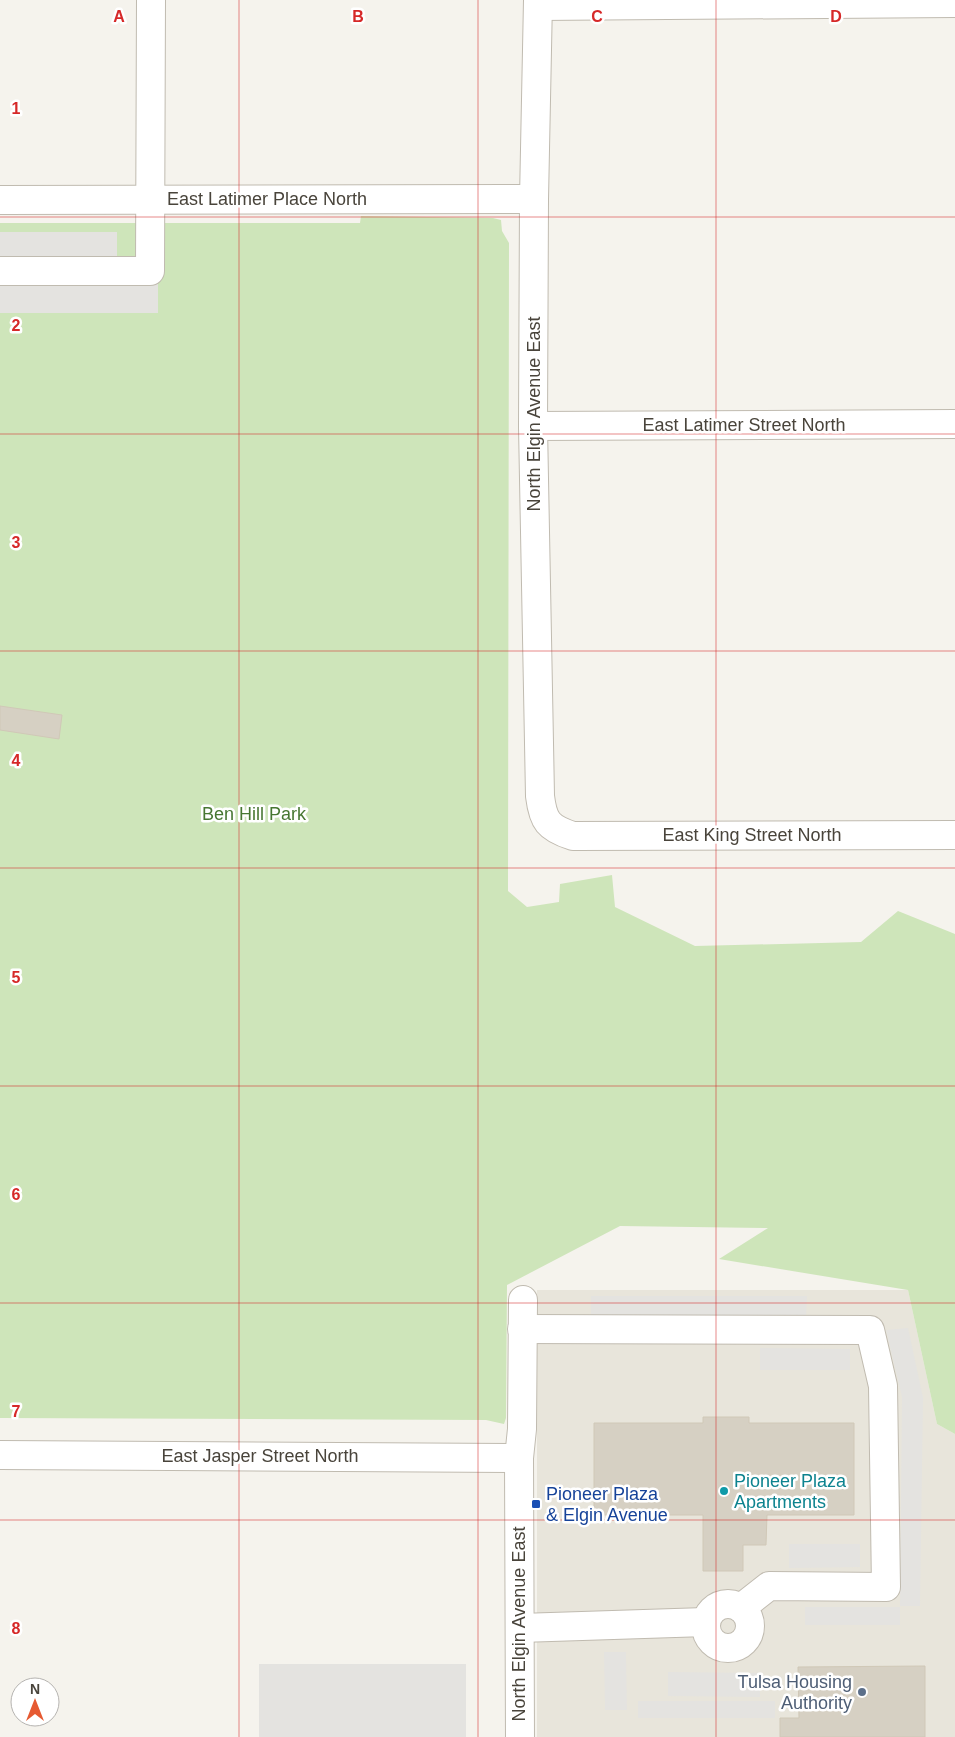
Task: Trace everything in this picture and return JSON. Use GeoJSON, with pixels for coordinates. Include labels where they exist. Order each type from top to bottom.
{"type":"FeatureCollection","features":[{"type":"Feature","properties":{"kind":"street"},"geometry":{"type":"LineString","coordinates":[[0,271],[150,271],[151,0]]}},
{"type":"Feature","properties":{"kind":"street"},"geometry":{"type":"LineString","coordinates":[[538,3],[955,4]]}},
{"type":"Feature","properties":{"kind":"street","name":"North Elgin Avenue East"},"geometry":{"type":"LineString","coordinates":[[538,3],[534,199],[533,426],[540,796],[542,813],[551,826]]}},
{"type":"Feature","properties":{"kind":"street","name":"East Latimer Place North"},"geometry":{"type":"LineString","coordinates":[[0,200],[534,199]]}},
{"type":"Feature","properties":{"kind":"street","name":"East Latimer Street North"},"geometry":{"type":"LineString","coordinates":[[533,426],[955,424]]}},
{"type":"Feature","properties":{"kind":"street","name":"East King Street North"},"geometry":{"type":"LineString","coordinates":[[551,826],[560,832],[573,836],[955,835]]}},
{"type":"Feature","properties":{"kind":"street","name":"North Elgin Avenue East"},"geometry":{"type":"LineString","coordinates":[[520,1737],[519,1458],[522,1429],[523,1300]]}},
{"type":"Feature","properties":{"kind":"street"},"geometry":{"type":"LineString","coordinates":[[522,1329],[870,1330],[883,1386],[886,1587],[769,1586],[741,1608]]}},
{"type":"Feature","properties":{"kind":"street","name":"East Jasper Street North"},"geometry":{"type":"LineString","coordinates":[[0,1455],[519,1458]]}},
{"type":"Feature","properties":{"kind":"street"},"geometry":{"type":"LineString","coordinates":[[720,1605],[734,1605],[741,1608],[749,1619],[749,1633],[741,1644],[734,1648],[719,1647],[708,1637],[706,1622],[714,1609],[720,1605]]}},
{"type":"Feature","properties":{"kind":"street"},"geometry":{"type":"LineString","coordinates":[[520,1628],[706,1622]]}},
{"type":"Feature","properties":{"kind":"shaded area"},"geometry":{"type":"Polygon","coordinates":[[[0,232],[117,232],[117,262],[158,262],[158,313],[0,313],[0,232]]]}},
{"type":"Feature","properties":{"kind":"shaded area","name":"Pioneer Plaza Apartments"},"geometry":{"type":"Polygon","coordinates":[[[537,1290],[908,1290],[937,1424],[955,1434],[955,1737],[537,1737],[537,1290]]]}},
{"type":"Feature","properties":{"kind":"shaded area"},"geometry":{"type":"Polygon","coordinates":[[[591,1296],[807,1296],[806,1319],[591,1318],[591,1296]]]}},
{"type":"Feature","properties":{"kind":"shaded area"},"geometry":{"type":"Polygon","coordinates":[[[908,1328],[923,1398],[920,1606],[900,1606],[902,1397],[886,1330],[908,1328]]]}},
{"type":"Feature","properties":{"kind":"shaded area"},"geometry":{"type":"Polygon","coordinates":[[[760,1348],[850,1349],[850,1370],[760,1370],[760,1348]]]}},
{"type":"Feature","properties":{"kind":"shaded area"},"geometry":{"type":"Polygon","coordinates":[[[789,1544],[860,1544],[860,1567],[789,1568],[789,1544]]]}},
{"type":"Feature","properties":{"kind":"shaded area"},"geometry":{"type":"Polygon","coordinates":[[[805,1607],[900,1607],[900,1625],[805,1625],[805,1607]]]}},
{"type":"Feature","properties":{"kind":"shaded area"},"geometry":{"type":"Polygon","coordinates":[[[604,1652],[626,1652],[627,1710],[605,1710],[604,1652]]]}},
{"type":"Feature","properties":{"kind":"shaded area"},"geometry":{"type":"Polygon","coordinates":[[[259,1664],[466,1664],[466,1737],[259,1737],[259,1664]]]}},
{"type":"Feature","properties":{"kind":"shaded area"},"geometry":{"type":"Polygon","coordinates":[[[668,1672],[760,1673],[760,1697],[668,1696],[668,1672]]]}},
{"type":"Feature","properties":{"kind":"shaded area"},"geometry":{"type":"Polygon","coordinates":[[[638,1701],[775,1701],[775,1718],[638,1718],[638,1701]]]}},
{"type":"Feature","properties":{"kind":"green space","name":"Ben Hill Park"},"geometry":{"type":"Polygon","coordinates":[[[361,216],[493,218],[501,220],[502,231],[509,243],[508,891],[527,907],[559,902],[560,884],[612,875],[615,907],[695,946],[861,942],[898,911],[955,934],[955,1434],[937,1424],[908,1290],[719,1259],[768,1228],[620,1226],[507,1285],[506,1418],[504,1424],[486,1420],[0,1418],[0,223],[360,223],[361,216]]]}},
{"type":"Feature","properties":{"kind":"building"},"geometry":{"type":"Polygon","coordinates":[[[0,706],[62,715],[59,739],[0,730],[0,706]]]}},
{"type":"Feature","properties":{"kind":"building","name":"Pioneer Plaza Apartments"},"geometry":{"type":"Polygon","coordinates":[[[703,1417],[749,1417],[749,1423],[854,1423],[854,1515],[767,1515],[766,1545],[743,1545],[743,1571],[703,1571],[703,1515],[594,1515],[594,1423],[703,1423],[703,1417]]]}},
{"type":"Feature","properties":{"kind":"building","name":"Tulsa Housing Authority"},"geometry":{"type":"Polygon","coordinates":[[[925,1666],[925,1737],[780,1737],[780,1718],[799,1718],[798,1667],[925,1666]]]}},
{"type":"Feature","properties":{"kind":"place","name":"Pioneer Plaza Apartments"},"geometry":{"type":"Point","coordinates":[724,1491]}},
{"type":"Feature","properties":{"kind":"place","name":"Pioneer Plaza & Elgin Avenue"},"geometry":{"type":"Point","coordinates":[536,1504]}},
{"type":"Feature","properties":{"kind":"place","name":"Tulsa Housing Authority"},"geometry":{"type":"Point","coordinates":[862,1692]}}]}
